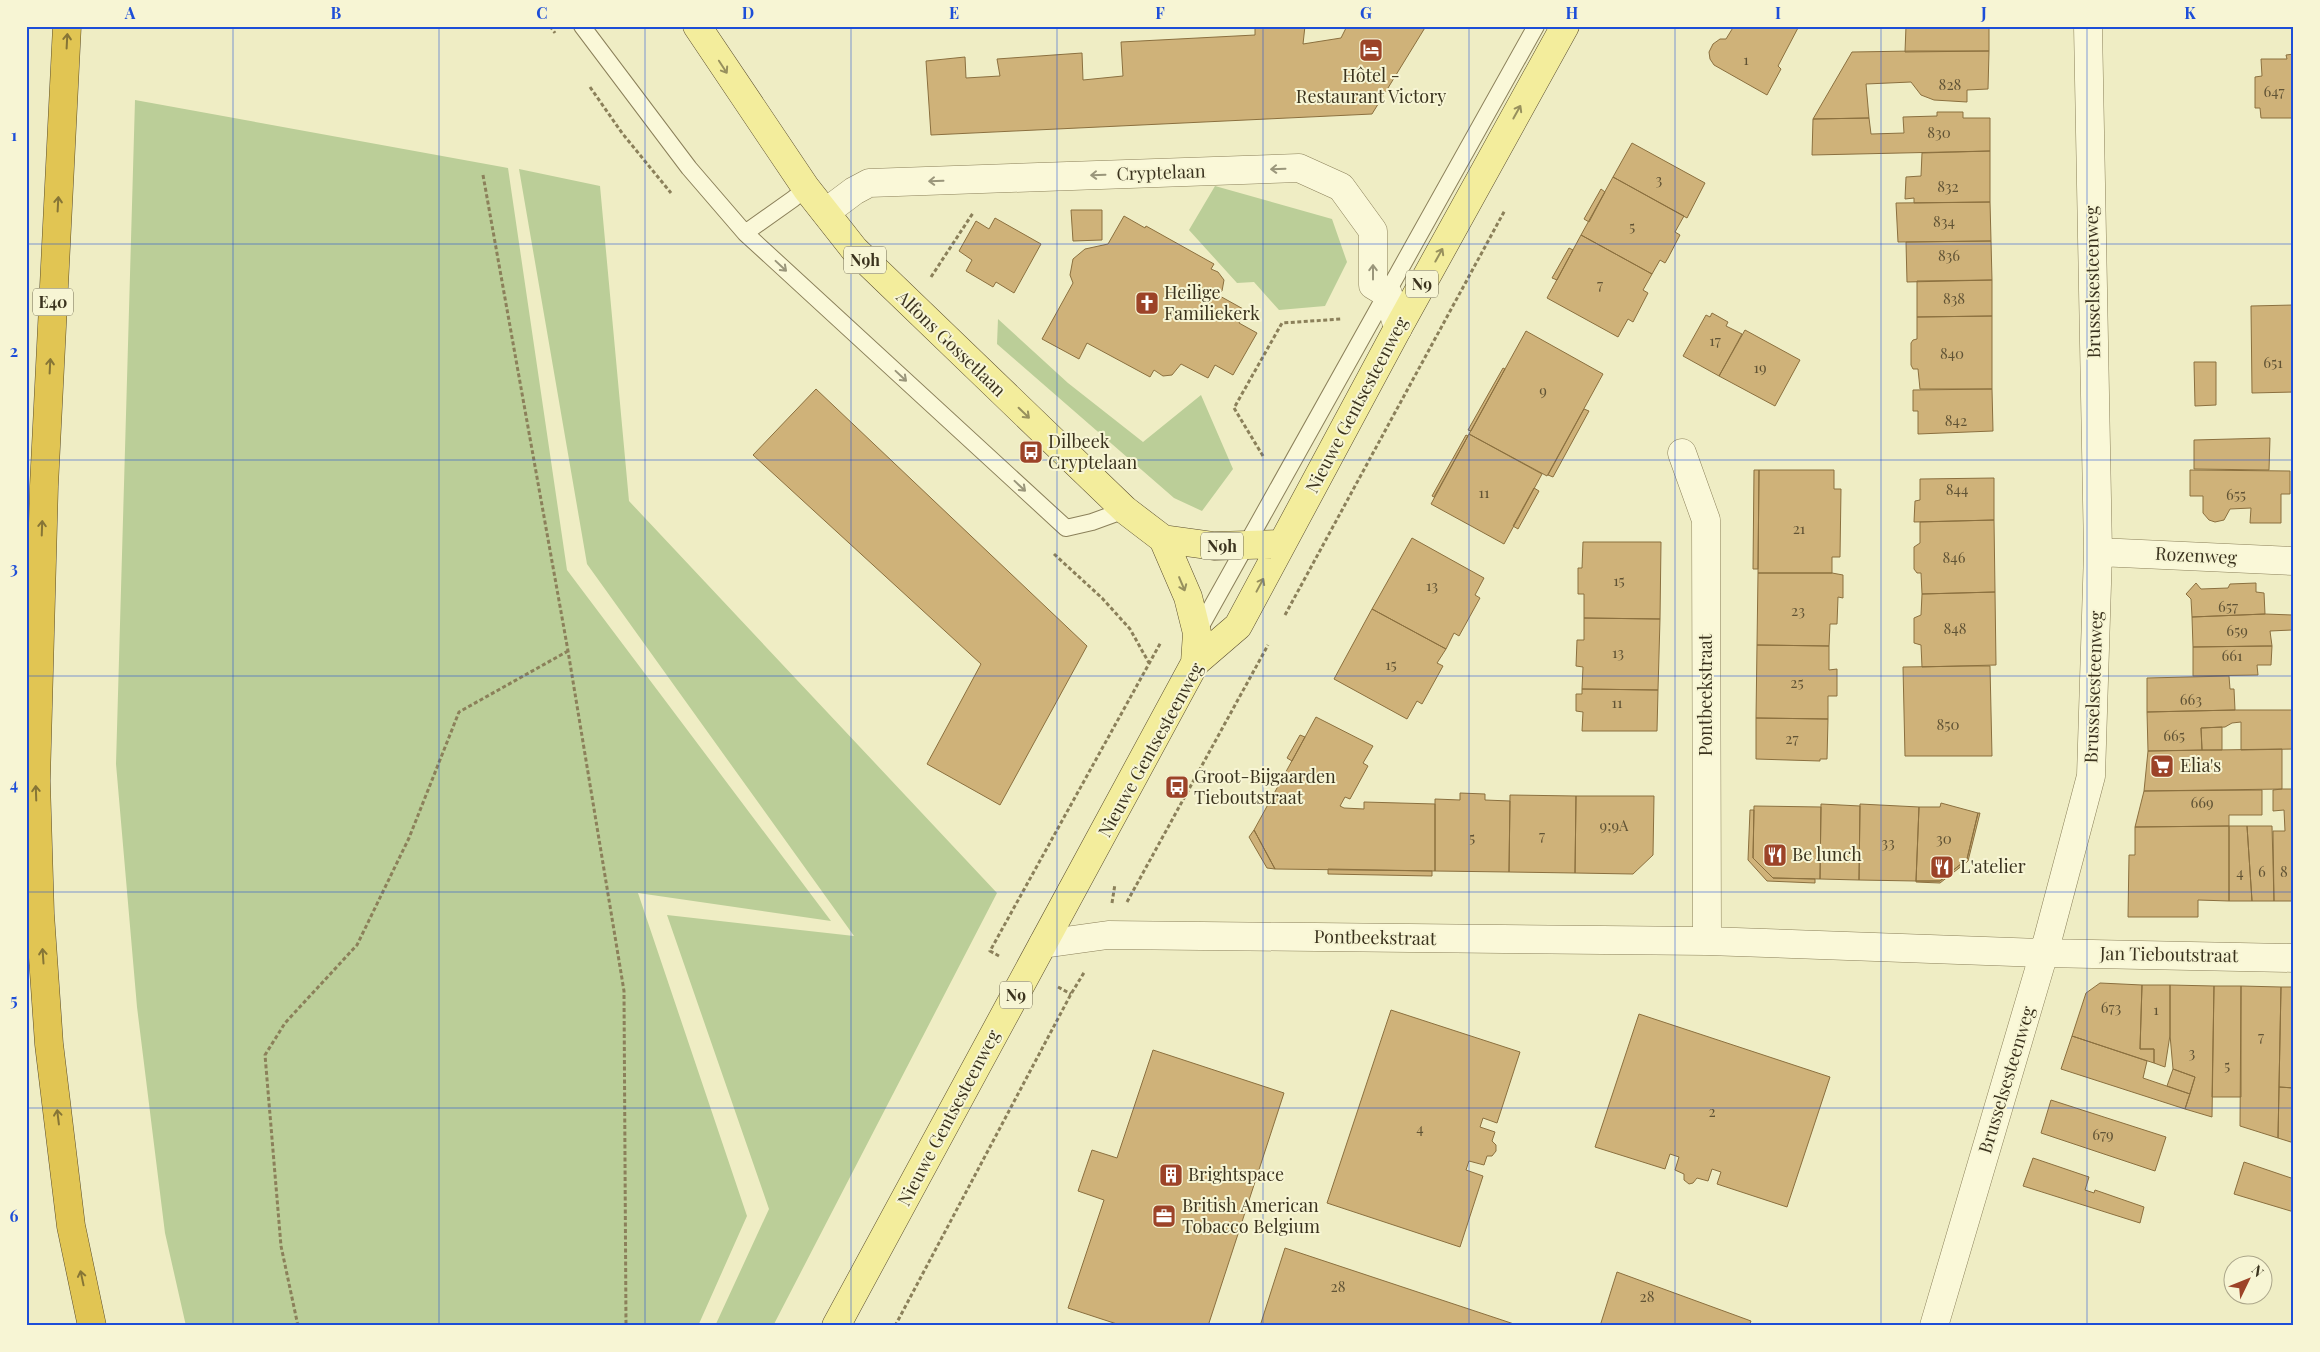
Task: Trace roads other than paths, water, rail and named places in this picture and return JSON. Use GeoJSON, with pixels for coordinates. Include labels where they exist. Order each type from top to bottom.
{"type":"FeatureCollection","features":[{"type":"Feature","properties":{"kind":"highway","name":"E40"},"geometry":{"type":"LineString","coordinates":[[67,26],[44,486],[36,781],[40,914],[49,1044],[71,1226],[92,1326]]}},
{"type":"Feature","properties":{"kind":"main road","name":"Alfons Gossetlaan"},"geometry":{"type":"LineString","coordinates":[[697,26],[806,188],[854,249],[912,307],[1125,510],[1163,539]]}},
{"type":"Feature","properties":{"kind":"main road","name":"Nieuwe Gentsesteenweg"},"geometry":{"type":"LineString","coordinates":[[836,1326],[1195,663],[1238,626],[1398,328],[1565,26]]}},
{"type":"Feature","properties":{"kind":"main road","name":"N9h"},"geometry":{"type":"LineString","coordinates":[[1163,539],[1214,546],[1282,544]]}},
{"type":"Feature","properties":{"kind":"main road","name":"N9h"},"geometry":{"type":"LineString","coordinates":[[1163,539],[1188,597],[1197,633],[1195,663]]}},
{"type":"Feature","properties":{"kind":"street","name":"Brusselsesteenweg"},"geometry":{"type":"LineString","coordinates":[[1934,1326],[2044,953],[2092,776],[2098,552],[2088,26]]}},
{"type":"Feature","properties":{"kind":"street","name":"Cryptelaan"},"geometry":{"type":"LineString","coordinates":[[826,212],[854,191],[869,183],[1299,168],[1341,186],[1373,230],[1373,285],[1388,294],[1398,328]]}},
{"type":"Feature","properties":{"kind":"street","name":"Pontbeekstraat"},"geometry":{"type":"LineString","coordinates":[[1682,453],[1706,520],[1707,942]]}},
{"type":"Feature","properties":{"kind":"street","name":"Rozenweg"},"geometry":{"type":"LineString","coordinates":[[2098,552],[2294,561]]}},
{"type":"Feature","properties":{"kind":"street","name":"Pontbeekstraat"},"geometry":{"type":"LineString","coordinates":[[1043,944],[1108,936],[1707,942],[2044,953]]}},
{"type":"Feature","properties":{"kind":"street","name":"Jan Tieboutstraat"},"geometry":{"type":"LineString","coordinates":[[2044,953],[2294,958]]}},
{"type":"Feature","properties":{"kind":"lane"},"geometry":{"type":"LineString","coordinates":[[582,26],[688,168],[745,233],[1066,528],[1092,522],[1125,510]]}},
{"type":"Feature","properties":{"kind":"lane","name":"N9"},"geometry":{"type":"LineString","coordinates":[[1197,633],[1536,26]]}},
{"type":"Feature","properties":{"kind":"lane"},"geometry":{"type":"LineString","coordinates":[[745,233],[806,188]]}},
{"type":"Feature","properties":{"kind":"place","name":"Hôtel - Restaurant Victory"},"geometry":{"type":"Point","coordinates":[1371,50]}},
{"type":"Feature","properties":{"kind":"place","name":"Heilige Familiekerk"},"geometry":{"type":"Point","coordinates":[1147,303]}},
{"type":"Feature","properties":{"kind":"place","name":"Dilbeek Cryptelaan"},"geometry":{"type":"Point","coordinates":[1031,452]}},
{"type":"Feature","properties":{"kind":"place","name":"Elia's"},"geometry":{"type":"Point","coordinates":[2162,766]}},
{"type":"Feature","properties":{"kind":"place","name":"Groot-Bijgaarden Tieboutstraat"},"geometry":{"type":"Point","coordinates":[1177,787]}},
{"type":"Feature","properties":{"kind":"place","name":"Be lunch"},"geometry":{"type":"Point","coordinates":[1775,855]}},
{"type":"Feature","properties":{"kind":"place","name":"L'atelier"},"geometry":{"type":"Point","coordinates":[1942,867]}},
{"type":"Feature","properties":{"kind":"place","name":"Brightspace"},"geometry":{"type":"Point","coordinates":[1171,1175]}},
{"type":"Feature","properties":{"kind":"place","name":"British American Tobacco Belgium"},"geometry":{"type":"Point","coordinates":[1164,1216]}}]}
